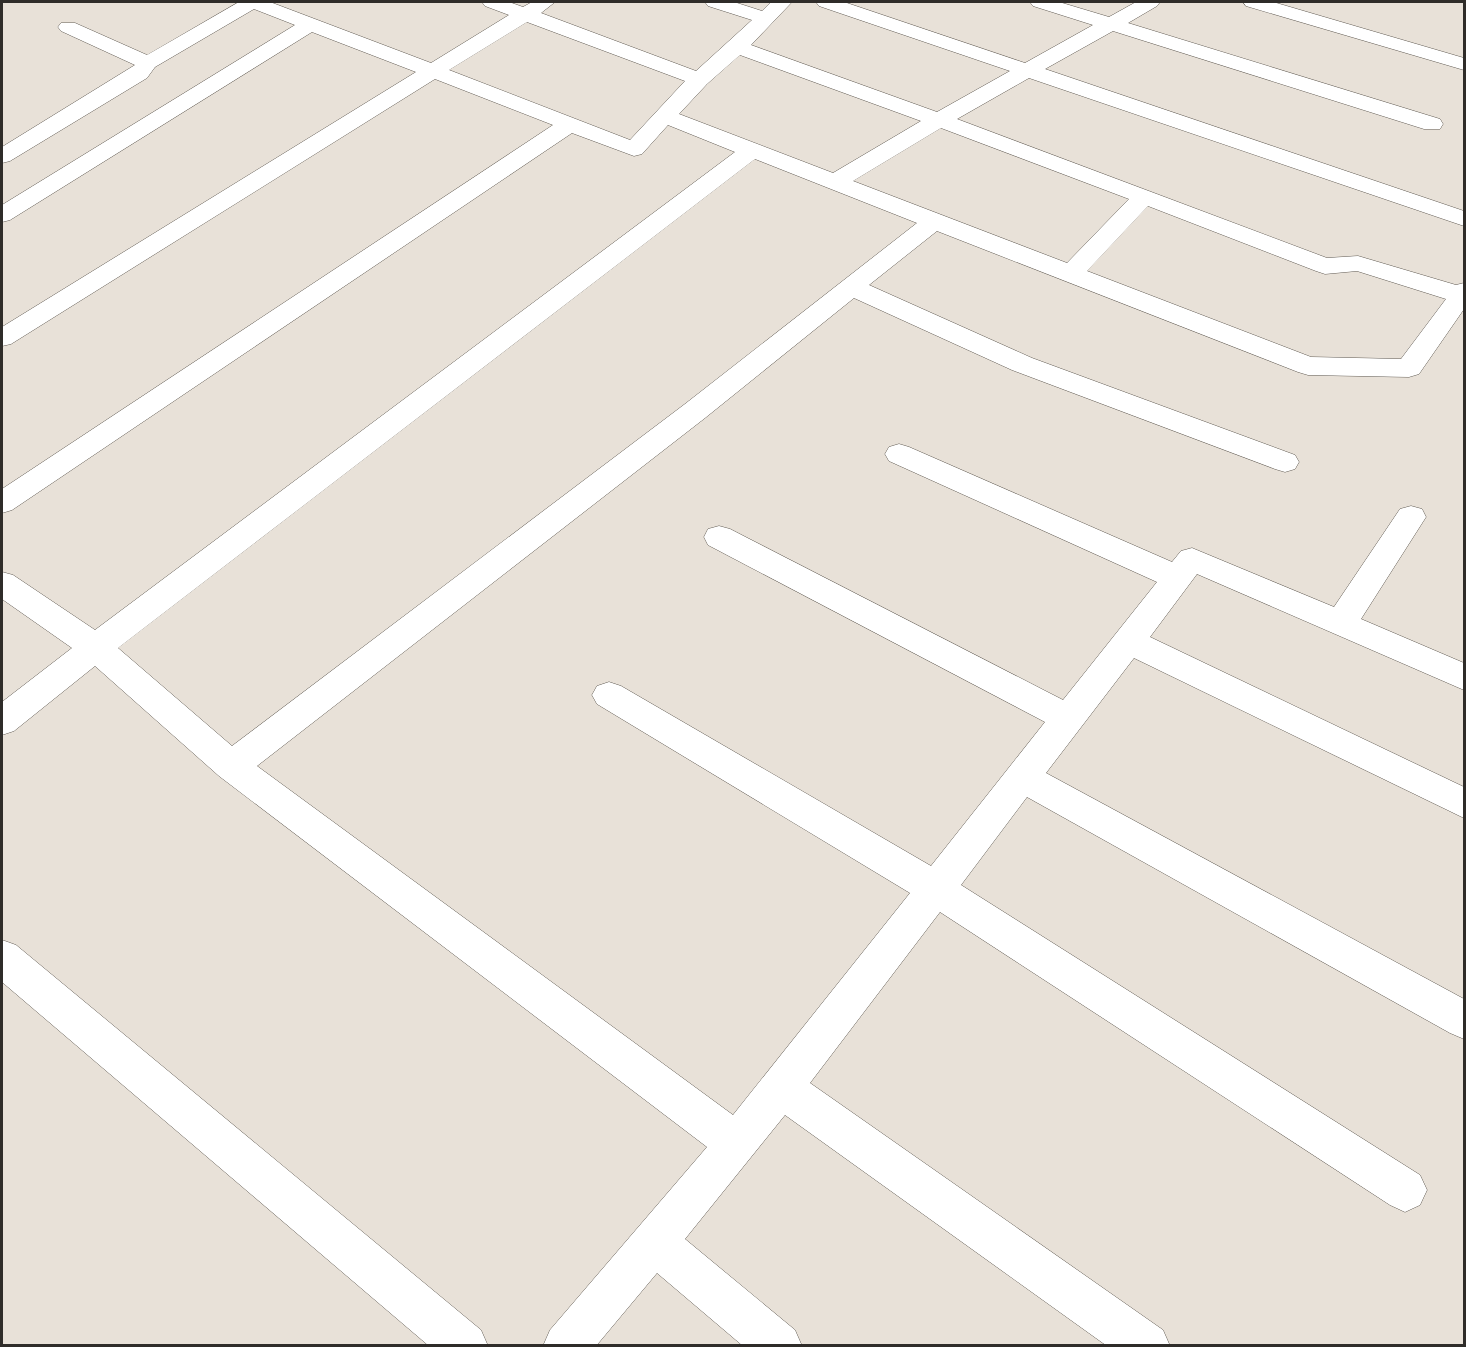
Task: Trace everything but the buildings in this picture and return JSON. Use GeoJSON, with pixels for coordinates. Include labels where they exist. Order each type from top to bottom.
{"type":"FeatureCollection","features":[{"type":"Feature","properties":{"kind":"street"},"geometry":{"type":"LineString","coordinates":[[2,156],[139,73],[148,63],[253,2],[634,149],[667,117],[699,80],[737,47],[782,2]]}},
{"type":"Feature","properties":{"kind":"street"},"geometry":{"type":"LineString","coordinates":[[492,2],[699,80]]}},
{"type":"Feature","properties":{"kind":"street"},"geometry":{"type":"LineString","coordinates":[[2,338],[545,2]]}},
{"type":"Feature","properties":{"kind":"street"},"geometry":{"type":"LineString","coordinates":[[715,2],[765,18]]}},
{"type":"Feature","properties":{"kind":"street"},"geometry":{"type":"LineString","coordinates":[[826,2],[1464,219]]}},
{"type":"Feature","properties":{"kind":"street"},"geometry":{"type":"LineString","coordinates":[[1040,2],[1432,124]]}},
{"type":"Feature","properties":{"kind":"street"},"geometry":{"type":"LineString","coordinates":[[835,182],[938,120],[1150,2]]}},
{"type":"Feature","properties":{"kind":"street"},"geometry":{"type":"LineString","coordinates":[[1253,2],[1464,64]]}},
{"type":"Feature","properties":{"kind":"street"},"geometry":{"type":"LineString","coordinates":[[2,215],[312,23]]}},
{"type":"Feature","properties":{"kind":"street"},"geometry":{"type":"LineString","coordinates":[[68,27],[148,63]]}},
{"type":"Feature","properties":{"kind":"street"},"geometry":{"type":"LineString","coordinates":[[667,117],[1308,366],[1410,368],[1463,293],[1358,263],[1325,266],[737,47]]}},
{"type":"Feature","properties":{"kind":"street"},"geometry":{"type":"LineString","coordinates":[[2,503],[570,124]]}},
{"type":"Feature","properties":{"kind":"street"},"geometry":{"type":"LineString","coordinates":[[2,722],[96,647],[752,150]]}},
{"type":"Feature","properties":{"kind":"street"},"geometry":{"type":"LineString","coordinates":[[1071,274],[1144,197]]}},
{"type":"Feature","properties":{"kind":"street"},"geometry":{"type":"LineString","coordinates":[[231,766],[695,411],[934,221]]}},
{"type":"Feature","properties":{"kind":"street"},"geometry":{"type":"LineString","coordinates":[[851,287],[1022,364],[1285,462]]}},
{"type":"Feature","properties":{"kind":"street"},"geometry":{"type":"LineString","coordinates":[[899,454],[1178,578]]}},
{"type":"Feature","properties":{"kind":"street"},"geometry":{"type":"LineString","coordinates":[[1341,623],[1411,517]]}},
{"type":"Feature","properties":{"kind":"street"},"geometry":{"type":"LineString","coordinates":[[719,537],[1068,718]]}},
{"type":"Feature","properties":{"kind":"street"},"geometry":{"type":"LineString","coordinates":[[566,1346],[782,1088],[1192,559],[1464,677]]}},
{"type":"Feature","properties":{"kind":"street"},"geometry":{"type":"LineString","coordinates":[[2,583],[96,647],[231,766],[737,1144]]}},
{"type":"Feature","properties":{"kind":"street"},"geometry":{"type":"LineString","coordinates":[[1129,641],[1464,803]]}},
{"type":"Feature","properties":{"kind":"street"},"geometry":{"type":"LineString","coordinates":[[609,695],[936,889],[1405,1190]]}},
{"type":"Feature","properties":{"kind":"street"},"geometry":{"type":"LineString","coordinates":[[1022,777],[1464,1020]]}},
{"type":"Feature","properties":{"kind":"street"},"geometry":{"type":"LineString","coordinates":[[2,958],[465,1346]]}},
{"type":"Feature","properties":{"kind":"street"},"geometry":{"type":"LineString","coordinates":[[782,1088],[1147,1346]]}},
{"type":"Feature","properties":{"kind":"street"},"geometry":{"type":"LineString","coordinates":[[654,1242],[779,1346]]}}]}
